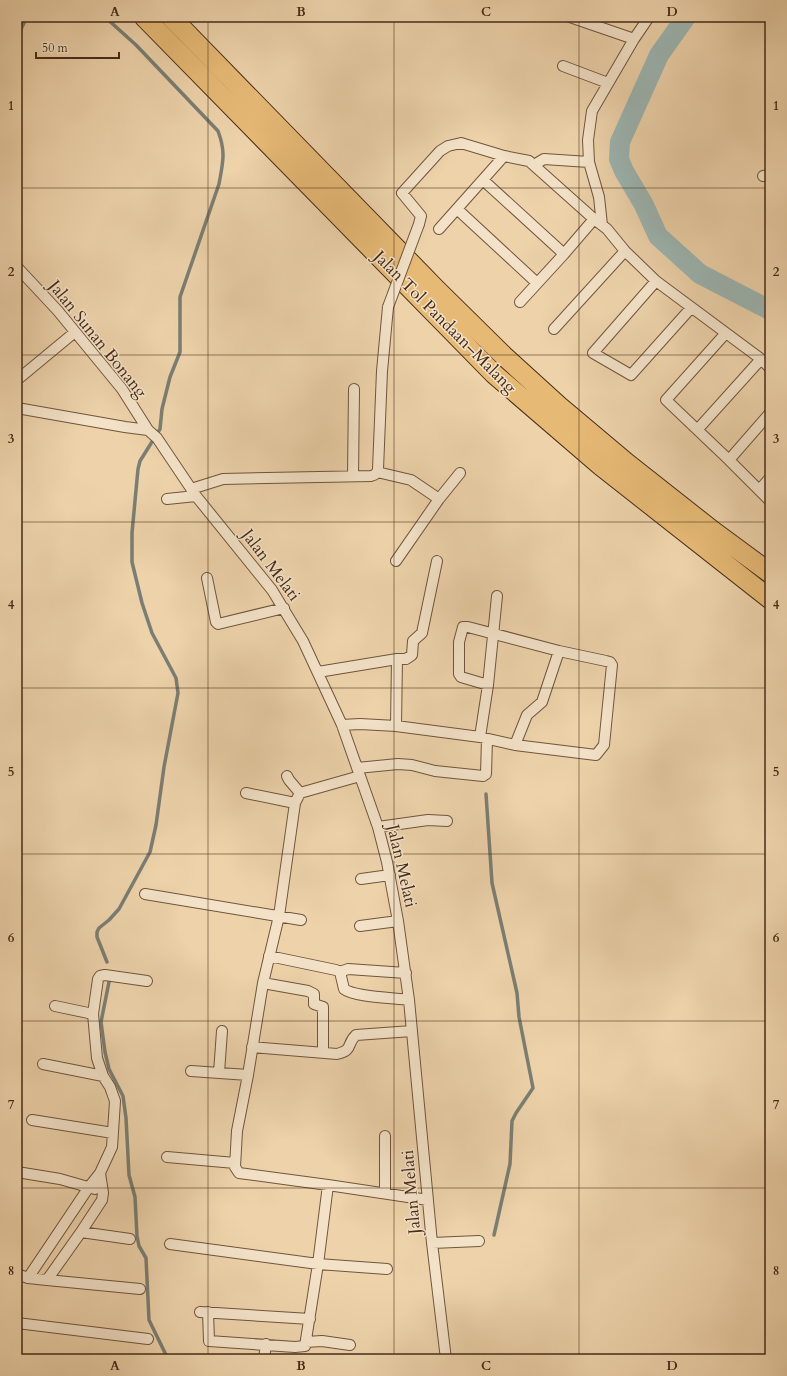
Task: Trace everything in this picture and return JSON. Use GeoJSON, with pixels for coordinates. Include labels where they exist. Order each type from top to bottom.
{"type":"FeatureCollection","features":[{"type":"Feature","properties":{"kind":"highway","name":"Jalan Tol Pandaan–Malang"},"geometry":{"type":"LineString","coordinates":[[144,17],[494,374],[601,466],[770,599]]}},
{"type":"Feature","properties":{"kind":"highway","name":"Jalan Tol Pandaan–Malang"},"geometry":{"type":"LineString","coordinates":[[171,17],[436,289],[504,356],[559,406],[628,464],[713,531],[770,573]]}},
{"type":"Feature","properties":{"kind":"street"},"geometry":{"type":"LineString","coordinates":[[570,17],[634,39]]}},
{"type":"Feature","properties":{"kind":"street"},"geometry":{"type":"LineString","coordinates":[[520,302],[564,254],[598,222],[599,197],[589,162],[588,140],[592,111],[634,39],[649,17]]}},
{"type":"Feature","properties":{"kind":"street"},"geometry":{"type":"LineString","coordinates":[[562,66],[608,82]]}},
{"type":"Feature","properties":{"kind":"street"},"geometry":{"type":"LineString","coordinates":[[377,472],[382,371],[388,307],[421,216],[402,193],[440,151],[448,146],[461,143],[504,156],[529,161],[607,229],[625,251],[656,281],[770,368]]}},
{"type":"Feature","properties":{"kind":"street"},"geometry":{"type":"LineString","coordinates":[[439,228],[504,156]]}},
{"type":"Feature","properties":{"kind":"street"},"geometry":{"type":"LineString","coordinates":[[534,165],[544,159],[589,162]]}},
{"type":"Feature","properties":{"kind":"street"},"geometry":{"type":"LineString","coordinates":[[483,180],[564,254]]}},
{"type":"Feature","properties":{"kind":"street"},"geometry":{"type":"LineString","coordinates":[[457,209],[537,283]]}},
{"type":"Feature","properties":{"kind":"street"},"geometry":{"type":"LineString","coordinates":[[554,329],[625,251]]}},
{"type":"Feature","properties":{"kind":"street","name":"Jalan Sunan Bonang"},"geometry":{"type":"LineString","coordinates":[[17,266],[58,311],[122,389],[152,434]]}},
{"type":"Feature","properties":{"kind":"street"},"geometry":{"type":"LineString","coordinates":[[656,281],[593,353],[630,375],[691,308]]}},
{"type":"Feature","properties":{"kind":"street"},"geometry":{"type":"LineString","coordinates":[[17,380],[75,332]]}},
{"type":"Feature","properties":{"kind":"street"},"geometry":{"type":"LineString","coordinates":[[726,334],[666,400],[730,460],[770,501]]}},
{"type":"Feature","properties":{"kind":"street"},"geometry":{"type":"LineString","coordinates":[[698,429],[761,360]]}},
{"type":"Feature","properties":{"kind":"street"},"geometry":{"type":"LineString","coordinates":[[353,476],[354,389]]}},
{"type":"Feature","properties":{"kind":"street"},"geometry":{"type":"LineString","coordinates":[[17,408],[125,427],[152,434]]}},
{"type":"Feature","properties":{"kind":"street"},"geometry":{"type":"LineString","coordinates":[[730,460],[770,413]]}},
{"type":"Feature","properties":{"kind":"street","name":"Jalan Melati"},"geometry":{"type":"LineString","coordinates":[[152,434],[194,492],[272,590],[303,641],[342,725],[378,827],[390,875],[406,973],[432,1243],[446,1359]]}},
{"type":"Feature","properties":{"kind":"street"},"geometry":{"type":"LineString","coordinates":[[167,499],[194,492],[223,479],[371,476],[377,472],[411,480],[440,499]]}},
{"type":"Feature","properties":{"kind":"street"},"geometry":{"type":"LineString","coordinates":[[396,561],[460,473]]}},
{"type":"Feature","properties":{"kind":"street"},"geometry":{"type":"LineString","coordinates":[[759,490],[770,478]]}},
{"type":"Feature","properties":{"kind":"street"},"geometry":{"type":"LineString","coordinates":[[318,672],[397,659],[406,659],[412,655],[413,641],[422,633],[437,561]]}},
{"type":"Feature","properties":{"kind":"street"},"geometry":{"type":"LineString","coordinates":[[207,578],[216,622],[218,624],[284,608]]}},
{"type":"Feature","properties":{"kind":"street"},"geometry":{"type":"LineString","coordinates":[[428,1200],[239,1173],[236,1170],[235,1163],[236,1131],[248,1075],[263,983],[279,916],[295,803],[300,793],[358,772],[398,764],[412,765],[435,771],[483,776],[486,774],[485,740],[488,685],[497,596]]}},
{"type":"Feature","properties":{"kind":"street"},"geometry":{"type":"LineString","coordinates":[[342,725],[360,724],[396,726],[515,745],[595,755],[604,745],[611,678],[611,663],[463,627],[459,642],[459,674],[461,677],[488,685]]}},
{"type":"Feature","properties":{"kind":"street"},"geometry":{"type":"LineString","coordinates":[[515,745],[527,715],[542,702],[559,651]]}},
{"type":"Feature","properties":{"kind":"street"},"geometry":{"type":"LineString","coordinates":[[396,726],[397,659]]}},
{"type":"Feature","properties":{"kind":"street"},"geometry":{"type":"LineString","coordinates":[[287,776],[300,793]]}},
{"type":"Feature","properties":{"kind":"street"},"geometry":{"type":"LineString","coordinates":[[246,793],[295,803]]}},
{"type":"Feature","properties":{"kind":"street"},"geometry":{"type":"LineString","coordinates":[[378,827],[428,820],[447,821]]}},
{"type":"Feature","properties":{"kind":"street"},"geometry":{"type":"LineString","coordinates":[[361,879],[390,875]]}},
{"type":"Feature","properties":{"kind":"street"},"geometry":{"type":"LineString","coordinates":[[145,894],[301,920]]}},
{"type":"Feature","properties":{"kind":"street"},"geometry":{"type":"LineString","coordinates":[[360,926],[398,921]]}},
{"type":"Feature","properties":{"kind":"street"},"geometry":{"type":"LineString","coordinates":[[269,956],[340,972],[348,969],[406,973]]}},
{"type":"Feature","properties":{"kind":"street"},"geometry":{"type":"LineString","coordinates":[[340,972],[344,989],[347,992],[409,1000]]}},
{"type":"Feature","properties":{"kind":"street"},"geometry":{"type":"LineString","coordinates":[[28,1278],[100,1173],[112,1147],[115,1101],[110,1087],[103,1076],[97,1058],[93,1014],[96,983],[100,976],[105,975],[147,981]]}},
{"type":"Feature","properties":{"kind":"street"},"geometry":{"type":"LineString","coordinates":[[263,983],[308,991],[314,994],[314,1004],[323,1007],[323,1052]]}},
{"type":"Feature","properties":{"kind":"street"},"geometry":{"type":"LineString","coordinates":[[55,1006],[93,1014]]}},
{"type":"Feature","properties":{"kind":"street"},"geometry":{"type":"LineString","coordinates":[[219,1073],[222,1031]]}},
{"type":"Feature","properties":{"kind":"street"},"geometry":{"type":"LineString","coordinates":[[252,1046],[337,1054],[347,1050],[356,1034],[412,1031]]}},
{"type":"Feature","properties":{"kind":"street"},"geometry":{"type":"LineString","coordinates":[[43,1064],[103,1076]]}},
{"type":"Feature","properties":{"kind":"street"},"geometry":{"type":"LineString","coordinates":[[191,1071],[248,1075]]}},
{"type":"Feature","properties":{"kind":"street"},"geometry":{"type":"LineString","coordinates":[[32,1120],[113,1133]]}},
{"type":"Feature","properties":{"kind":"street"},"geometry":{"type":"LineString","coordinates":[[385,1136],[385,1193]]}},
{"type":"Feature","properties":{"kind":"street"},"geometry":{"type":"LineString","coordinates":[[167,1157],[235,1163]]}},
{"type":"Feature","properties":{"kind":"street"},"geometry":{"type":"LineString","coordinates":[[17,1172],[60,1179],[89,1187],[103,1193]]}},
{"type":"Feature","properties":{"kind":"street"},"geometry":{"type":"LineString","coordinates":[[47,1280],[102,1200],[103,1193],[100,1173]]}},
{"type":"Feature","properties":{"kind":"street"},"geometry":{"type":"LineString","coordinates":[[310,1319],[204,1312],[209,1341],[305,1346],[310,1319],[318,1264],[328,1185]]}},
{"type":"Feature","properties":{"kind":"street"},"geometry":{"type":"LineString","coordinates":[[81,1232],[130,1239]]}},
{"type":"Feature","properties":{"kind":"street"},"geometry":{"type":"LineString","coordinates":[[432,1243],[479,1241]]}},
{"type":"Feature","properties":{"kind":"street"},"geometry":{"type":"LineString","coordinates":[[170,1244],[318,1264],[387,1269]]}},
{"type":"Feature","properties":{"kind":"street"},"geometry":{"type":"LineString","coordinates":[[17,1274],[28,1278],[140,1289]]}},
{"type":"Feature","properties":{"kind":"street"},"geometry":{"type":"LineString","coordinates":[[17,1323],[148,1339]]}},
{"type":"Feature","properties":{"kind":"street"},"geometry":{"type":"LineString","coordinates":[[306,1342],[322,1341],[350,1345]]}},
{"type":"Feature","properties":{"kind":"street"},"geometry":{"type":"LineString","coordinates":[[264,1359],[266,1344]]}},
{"type":"Feature","properties":{"kind":"waterway"},"geometry":{"type":"LineString","coordinates":[[17,37],[27,17]]}},
{"type":"Feature","properties":{"kind":"waterway"},"geometry":{"type":"LineString","coordinates":[[105,17],[136,45],[218,131],[221,138],[223,151],[219,184],[180,297],[180,352],[170,377],[162,409],[160,429],[140,461],[138,469],[132,533],[132,562],[142,603],[152,633],[176,678],[178,693],[164,767],[156,825],[150,852],[119,909],[99,928],[97,932],[97,937],[107,962]]}},
{"type":"Feature","properties":{"kind":"waterway"},"geometry":{"type":"LineString","coordinates":[[686,17],[659,55],[620,142],[619,159],[624,171],[644,205],[658,236],[700,274],[770,310]]}},
{"type":"Feature","properties":{"kind":"waterway"},"geometry":{"type":"LineString","coordinates":[[486,794],[492,883],[517,993],[519,1017],[533,1088],[512,1121],[510,1164],[494,1235]]}},
{"type":"Feature","properties":{"kind":"waterway"},"geometry":{"type":"LineString","coordinates":[[109,982],[101,1022],[105,1052],[109,1069],[123,1096],[126,1118],[129,1175],[135,1197],[137,1236],[139,1246],[146,1258],[149,1320],[167,1359]]}}]}
